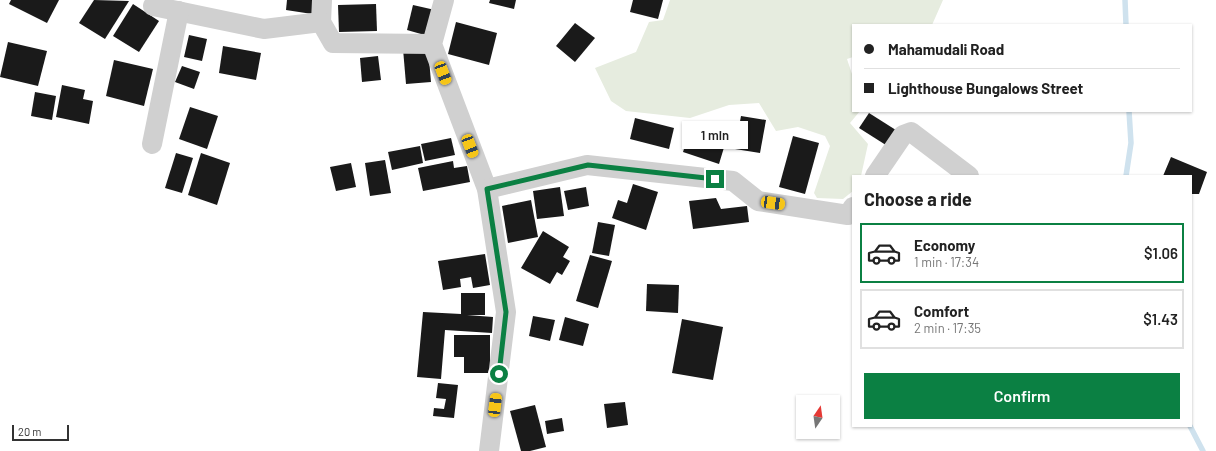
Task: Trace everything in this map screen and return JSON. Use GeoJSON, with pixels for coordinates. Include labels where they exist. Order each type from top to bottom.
{"type":"FeatureCollection","features":[{"type":"Feature","properties":{"kind":"street"},"geometry":{"type":"LineString","coordinates":[[322,0],[321,22],[333,43],[432,44]]}},
{"type":"Feature","properties":{"kind":"street"},"geometry":{"type":"LineString","coordinates":[[444,0],[432,44],[487,189],[506,312],[490,451]]}},
{"type":"Feature","properties":{"kind":"street"},"geometry":{"type":"LineString","coordinates":[[153,6],[264,29],[321,22]]}},
{"type":"Feature","properties":{"kind":"street"},"geometry":{"type":"LineString","coordinates":[[152,144],[179,11]]}},
{"type":"Feature","properties":{"kind":"street"},"geometry":{"type":"LineString","coordinates":[[876,175],[903,135],[911,132],[968,175]]}},
{"type":"Feature","properties":{"kind":"street"},"geometry":{"type":"LineString","coordinates":[[487,189],[588,165],[732,181],[758,201],[848,215],[852,209]]}},
{"type":"Feature","properties":{"kind":"shaded area"},"geometry":{"type":"Polygon","coordinates":[[[670,0],[943,0],[932,24],[852,24],[852,57],[847,59],[852,74],[852,112],[859,112],[850,123],[868,144],[861,175],[852,175],[852,192],[843,199],[817,198],[814,193],[830,146],[825,136],[798,127],[776,131],[759,103],[729,105],[690,118],[626,111],[611,101],[595,68],[636,52],[649,22],[663,20],[670,0]]]}},
{"type":"Feature","properties":{"kind":"building"},"geometry":{"type":"Polygon","coordinates":[[[11,0],[59,0],[47,23],[9,4],[11,0]]]}},
{"type":"Feature","properties":{"kind":"building"},"geometry":{"type":"Polygon","coordinates":[[[94,0],[129,1],[105,39],[79,23],[94,0]]]}},
{"type":"Feature","properties":{"kind":"building"},"geometry":{"type":"Polygon","coordinates":[[[287,0],[314,0],[312,14],[286,10],[287,0]]]}},
{"type":"Feature","properties":{"kind":"building"},"geometry":{"type":"Polygon","coordinates":[[[490,0],[516,0],[514,9],[489,3],[490,0]]]}},
{"type":"Feature","properties":{"kind":"building"},"geometry":{"type":"Polygon","coordinates":[[[633,0],[663,0],[658,19],[630,12],[633,0]]]}},
{"type":"Feature","properties":{"kind":"building"},"geometry":{"type":"Polygon","coordinates":[[[133,4],[159,21],[139,52],[113,36],[133,4]]]}},
{"type":"Feature","properties":{"kind":"building"},"geometry":{"type":"Polygon","coordinates":[[[376,4],[377,31],[339,32],[338,5],[376,4]]]}},
{"type":"Feature","properties":{"kind":"building"},"geometry":{"type":"Polygon","coordinates":[[[413,5],[435,10],[428,36],[407,30],[413,5]]]}},
{"type":"Feature","properties":{"kind":"building"},"geometry":{"type":"Polygon","coordinates":[[[456,22],[497,33],[489,65],[448,54],[456,22]]]}},
{"type":"Feature","properties":{"kind":"building"},"geometry":{"type":"Polygon","coordinates":[[[575,23],[595,38],[575,62],[556,46],[575,23]]]}},
{"type":"Feature","properties":{"kind":"building"},"geometry":{"type":"Polygon","coordinates":[[[189,35],[207,39],[202,61],[184,57],[189,35]]]}},
{"type":"Feature","properties":{"kind":"building"},"geometry":{"type":"Polygon","coordinates":[[[8,42],[47,51],[38,86],[0,77],[8,42]]]}},
{"type":"Feature","properties":{"kind":"building"},"geometry":{"type":"Polygon","coordinates":[[[223,46],[261,53],[256,80],[219,73],[223,46]]]}},
{"type":"Feature","properties":{"kind":"building"},"geometry":{"type":"Polygon","coordinates":[[[428,47],[431,82],[406,84],[403,49],[428,47]]]}},
{"type":"Feature","properties":{"kind":"building"},"geometry":{"type":"Polygon","coordinates":[[[378,56],[381,80],[362,82],[360,58],[378,56]]]}},
{"type":"Feature","properties":{"kind":"building"},"geometry":{"type":"Polygon","coordinates":[[[114,60],[153,69],[144,106],[106,96],[114,60]]]}},
{"type":"Feature","properties":{"kind":"building"},"geometry":{"type":"Polygon","coordinates":[[[182,66],[200,72],[194,89],[175,82],[182,66]]]}},
{"type":"Feature","properties":{"kind":"building"},"geometry":{"type":"Polygon","coordinates":[[[62,85],[85,90],[83,99],[93,101],[89,124],[56,117],[62,85]]]}},
{"type":"Feature","properties":{"kind":"building"},"geometry":{"type":"Polygon","coordinates":[[[35,92],[56,96],[52,120],[31,116],[35,92]]]}},
{"type":"Feature","properties":{"kind":"building"},"geometry":{"type":"Polygon","coordinates":[[[190,107],[218,116],[207,149],[179,139],[190,107]]]}},
{"type":"Feature","properties":{"kind":"building"},"geometry":{"type":"Polygon","coordinates":[[[869,113],[899,132],[889,147],[859,128],[869,113]]]}},
{"type":"Feature","properties":{"kind":"building"},"geometry":{"type":"Polygon","coordinates":[[[741,116],[766,120],[760,153],[735,149],[741,116]]]}},
{"type":"Feature","properties":{"kind":"building"},"geometry":{"type":"Polygon","coordinates":[[[635,118],[674,128],[669,149],[630,139],[635,118]]]}},
{"type":"Feature","properties":{"kind":"building"},"geometry":{"type":"Polygon","coordinates":[[[706,124],[729,131],[719,164],[683,152],[689,133],[702,137],[706,124]]]}},
{"type":"Feature","properties":{"kind":"building"},"geometry":{"type":"Polygon","coordinates":[[[793,136],[819,143],[805,194],[779,187],[793,136]]]}},
{"type":"Feature","properties":{"kind":"building"},"geometry":{"type":"Polygon","coordinates":[[[451,138],[455,155],[425,161],[421,144],[451,138]]]}},
{"type":"Feature","properties":{"kind":"building"},"geometry":{"type":"Polygon","coordinates":[[[420,146],[423,163],[392,170],[388,152],[420,146]]]}},
{"type":"Feature","properties":{"kind":"building"},"geometry":{"type":"Polygon","coordinates":[[[176,153],[193,158],[182,193],[165,188],[176,153]]]}},
{"type":"Feature","properties":{"kind":"building"},"geometry":{"type":"Polygon","coordinates":[[[201,153],[230,163],[217,205],[188,195],[201,153]]]}},
{"type":"Feature","properties":{"kind":"building"},"geometry":{"type":"Polygon","coordinates":[[[1171,157],[1207,172],[1199,194],[1192,194],[1192,175],[1163,175],[1171,157]]]}},
{"type":"Feature","properties":{"kind":"building"},"geometry":{"type":"Polygon","coordinates":[[[385,160],[391,193],[370,196],[365,163],[385,160]]]}},
{"type":"Feature","properties":{"kind":"building"},"geometry":{"type":"Polygon","coordinates":[[[453,161],[454,168],[467,166],[470,182],[423,191],[418,168],[453,161]]]}},
{"type":"Feature","properties":{"kind":"building"},"geometry":{"type":"Polygon","coordinates":[[[351,163],[356,187],[336,191],[330,167],[351,163]]]}},
{"type":"Feature","properties":{"kind":"building"},"geometry":{"type":"Polygon","coordinates":[[[633,184],[658,192],[646,230],[612,218],[618,200],[627,203],[633,184]]]}},
{"type":"Feature","properties":{"kind":"building"},"geometry":{"type":"Polygon","coordinates":[[[560,187],[564,216],[537,219],[533,191],[560,187]]]}},
{"type":"Feature","properties":{"kind":"building"},"geometry":{"type":"Polygon","coordinates":[[[586,187],[589,206],[568,210],[564,191],[586,187]]]}},
{"type":"Feature","properties":{"kind":"building"},"geometry":{"type":"Polygon","coordinates":[[[716,198],[721,209],[747,206],[749,222],[693,229],[689,201],[716,198]]]}},
{"type":"Feature","properties":{"kind":"building"},"geometry":{"type":"Polygon","coordinates":[[[531,200],[538,237],[508,243],[502,206],[531,200]]]}},
{"type":"Feature","properties":{"kind":"building"},"geometry":{"type":"Polygon","coordinates":[[[598,222],[615,225],[609,256],[592,253],[598,222]]]}},
{"type":"Feature","properties":{"kind":"building"},"geometry":{"type":"Polygon","coordinates":[[[543,231],[569,247],[563,257],[570,261],[562,275],[557,272],[550,284],[521,268],[543,231]]]}},
{"type":"Feature","properties":{"kind":"building"},"geometry":{"type":"Polygon","coordinates":[[[485,254],[490,285],[473,288],[471,277],[460,279],[461,287],[443,290],[438,261],[485,254]]]}},
{"type":"Feature","properties":{"kind":"building"},"geometry":{"type":"Polygon","coordinates":[[[590,255],[612,261],[598,308],[576,301],[590,255]]]}},
{"type":"Feature","properties":{"kind":"building"},"geometry":{"type":"Polygon","coordinates":[[[647,284],[679,285],[678,313],[646,311],[647,284]]]}},
{"type":"Feature","properties":{"kind":"building"},"geometry":{"type":"Polygon","coordinates":[[[461,293],[485,293],[485,315],[467,315],[493,317],[492,333],[445,330],[441,379],[417,377],[423,312],[461,314],[461,293]]]}},
{"type":"Feature","properties":{"kind":"building"},"geometry":{"type":"Polygon","coordinates":[[[533,316],[555,320],[550,341],[529,336],[533,316]]]}},
{"type":"Feature","properties":{"kind":"building"},"geometry":{"type":"Polygon","coordinates":[[[565,317],[589,324],[583,346],[559,340],[565,317]]]}},
{"type":"Feature","properties":{"kind":"building"},"geometry":{"type":"Polygon","coordinates":[[[682,319],[723,327],[713,380],[672,373],[682,319]]]}},
{"type":"Feature","properties":{"kind":"building"},"geometry":{"type":"Polygon","coordinates":[[[454,335],[490,335],[490,373],[464,373],[464,357],[454,357],[454,335]]]}},
{"type":"Feature","properties":{"kind":"building"},"geometry":{"type":"Polygon","coordinates":[[[438,383],[458,385],[454,418],[433,416],[434,408],[444,409],[446,399],[436,398],[438,383]]]}},
{"type":"Feature","properties":{"kind":"building"},"geometry":{"type":"Polygon","coordinates":[[[625,402],[628,425],[607,428],[604,404],[625,402]]]}},
{"type":"Feature","properties":{"kind":"building"},"geometry":{"type":"Polygon","coordinates":[[[535,405],[546,447],[530,451],[521,451],[510,411],[535,405]]]}},
{"type":"Feature","properties":{"kind":"building"},"geometry":{"type":"Polygon","coordinates":[[[562,418],[564,431],[547,434],[545,421],[562,418]]]}},
{"type":"Feature","properties":{"kind":"waterway"},"geometry":{"type":"LineString","coordinates":[[1125,0],[1126,24]]}},
{"type":"Feature","properties":{"kind":"waterway"},"geometry":{"type":"LineString","coordinates":[[1126,175],[1131,143],[1129,112]]}},
{"type":"Feature","properties":{"kind":"waterway"},"geometry":{"type":"LineString","coordinates":[[1191,427],[1203,451]]}},
{"type":"Feature","properties":{"kind":"route"},"geometry":{"type":"LineString","coordinates":[[499,374],[506,312],[487,189],[588,165],[715,179]]}}]}
